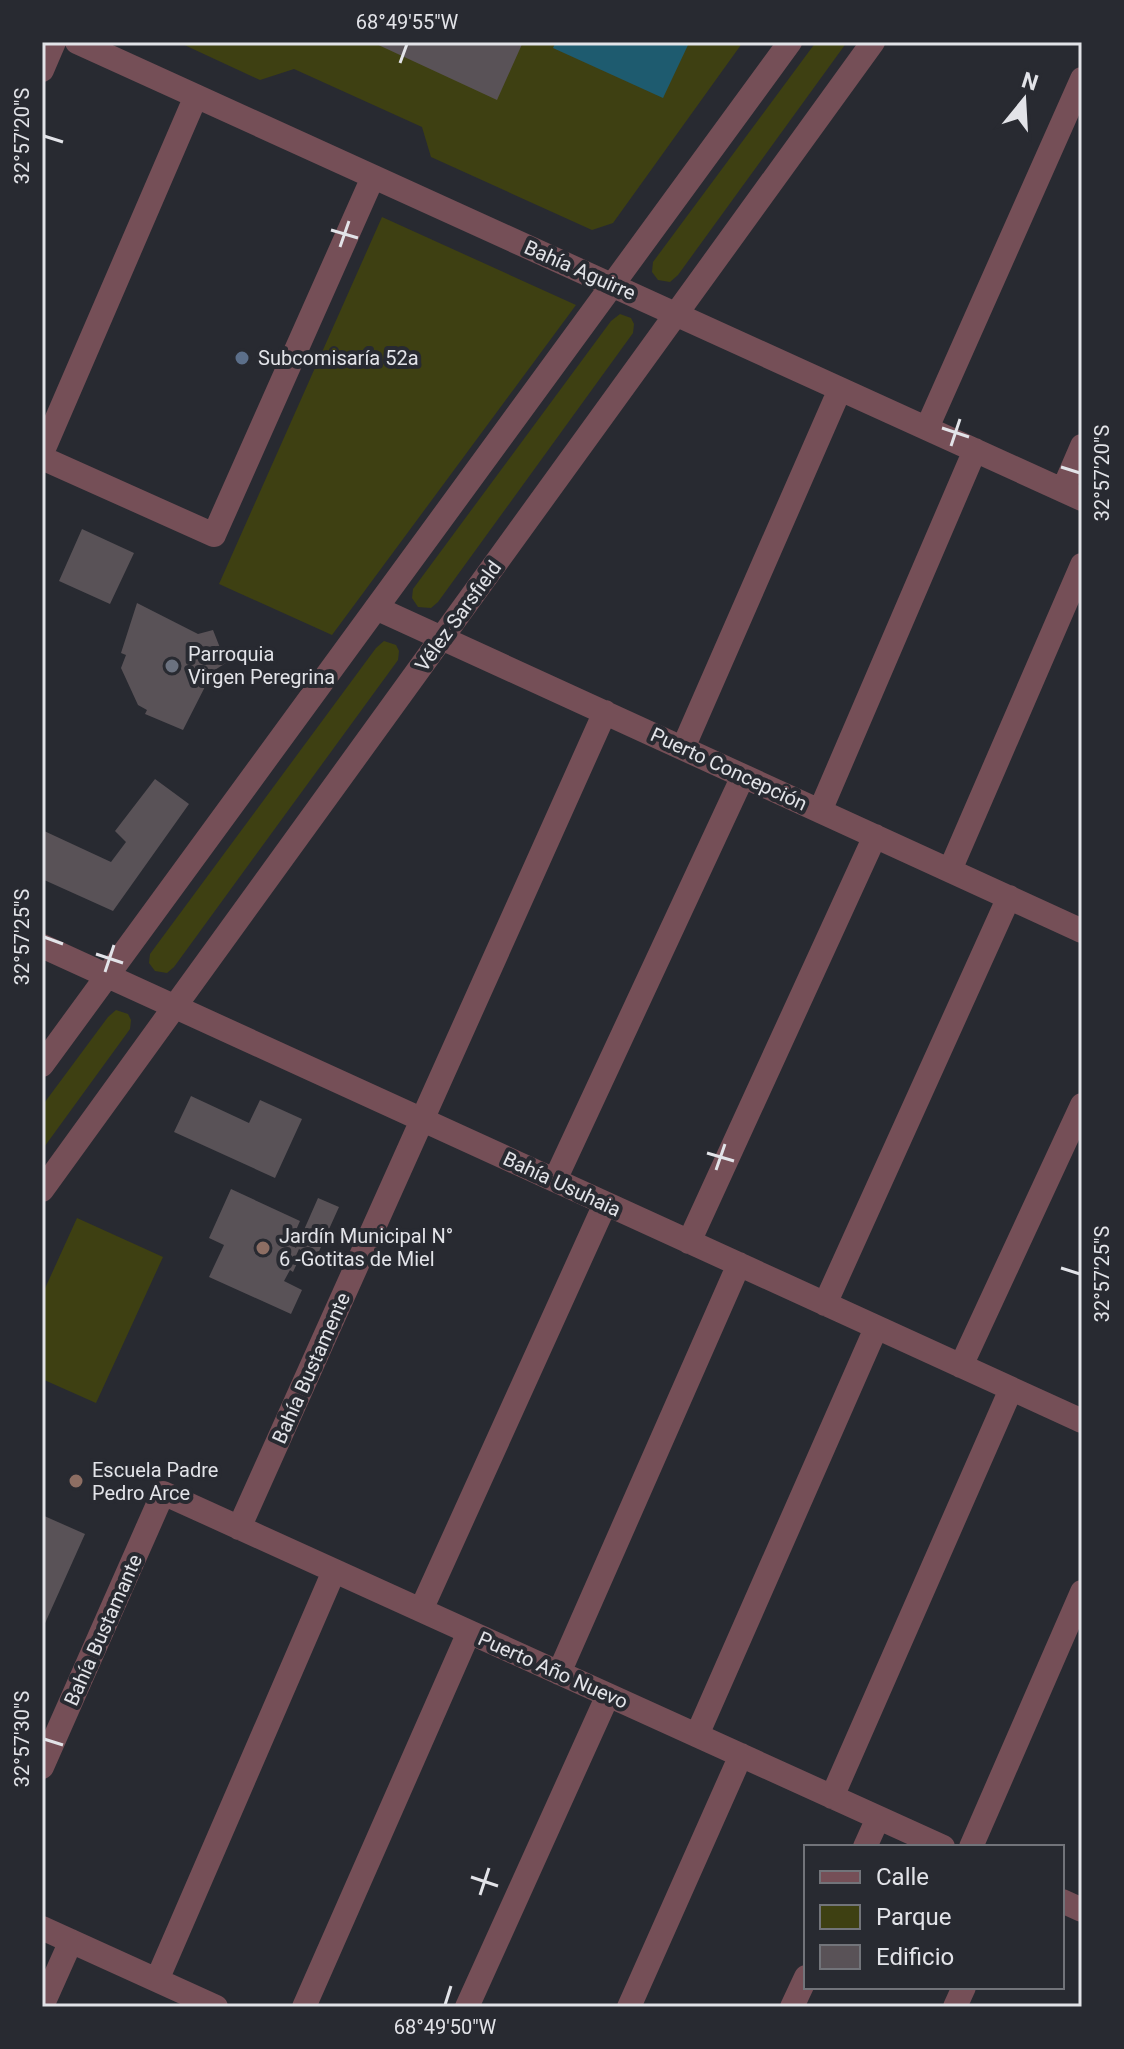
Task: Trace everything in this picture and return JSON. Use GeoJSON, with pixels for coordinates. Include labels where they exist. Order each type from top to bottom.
{"type":"FeatureCollection","features":[{"type":"Feature","properties":{"kind":"street"},"geometry":{"type":"LineString","coordinates":[[42,70],[54,42]]}},
{"type":"Feature","properties":{"kind":"street","name":"Bahía Aguirre"},"geometry":{"type":"LineString","coordinates":[[77,42],[1072,494]]}},
{"type":"Feature","properties":{"kind":"street"},"geometry":{"type":"LineString","coordinates":[[42,1065],[790,42]]}},
{"type":"Feature","properties":{"kind":"street","name":"Vélez Sarsfield"},"geometry":{"type":"LineString","coordinates":[[42,1190],[873,42]]}},
{"type":"Feature","properties":{"kind":"street"},"geometry":{"type":"LineString","coordinates":[[927,428],[1082,79]]}},
{"type":"Feature","properties":{"kind":"street"},"geometry":{"type":"LineString","coordinates":[[196,96],[42,455],[214,535],[373,177]]}},
{"type":"Feature","properties":{"kind":"street"},"geometry":{"type":"LineString","coordinates":[[683,748],[840,389]]}},
{"type":"Feature","properties":{"kind":"street"},"geometry":{"type":"LineString","coordinates":[[1072,494],[1082,446]]}},
{"type":"Feature","properties":{"kind":"street"},"geometry":{"type":"LineString","coordinates":[[820,811],[975,450]]}},
{"type":"Feature","properties":{"kind":"street"},"geometry":{"type":"LineString","coordinates":[[950,870],[1082,565]]}},
{"type":"Feature","properties":{"kind":"street","name":"Puerto Concepción"},"geometry":{"type":"LineString","coordinates":[[376,608],[1082,931]]}},
{"type":"Feature","properties":{"kind":"street","name":"Bahía Bustamente"},"geometry":{"type":"LineString","coordinates":[[239,1528],[605,712]]}},
{"type":"Feature","properties":{"kind":"street"},"geometry":{"type":"LineString","coordinates":[[555,1180],[743,776]]}},
{"type":"Feature","properties":{"kind":"street"},"geometry":{"type":"LineString","coordinates":[[689,1242],[875,836]]}},
{"type":"Feature","properties":{"kind":"street"},"geometry":{"type":"LineString","coordinates":[[825,1304],[1009,897]]}},
{"type":"Feature","properties":{"kind":"street","name":"Bahía Usuhaia"},"geometry":{"type":"LineString","coordinates":[[42,946],[1082,1421]]}},
{"type":"Feature","properties":{"kind":"street"},"geometry":{"type":"LineString","coordinates":[[961,1366],[1082,1105]]}},
{"type":"Feature","properties":{"kind":"street"},"geometry":{"type":"LineString","coordinates":[[421,1610],[605,1204]]}},
{"type":"Feature","properties":{"kind":"street"},"geometry":{"type":"LineString","coordinates":[[559,1673],[739,1264]]}},
{"type":"Feature","properties":{"kind":"street"},"geometry":{"type":"LineString","coordinates":[[697,1735],[876,1328]]}},
{"type":"Feature","properties":{"kind":"street"},"geometry":{"type":"LineString","coordinates":[[832,1797],[1011,1389]]}},
{"type":"Feature","properties":{"kind":"street","name":"Puerto Año Nuevo"},"geometry":{"type":"LineString","coordinates":[[163,1493],[939,1845]]}},
{"type":"Feature","properties":{"kind":"street","name":"Bahía Bustamante"},"geometry":{"type":"LineString","coordinates":[[42,1767],[163,1493]]}},
{"type":"Feature","properties":{"kind":"street"},"geometry":{"type":"LineString","coordinates":[[157,1980],[334,1571]]}},
{"type":"Feature","properties":{"kind":"street"},"geometry":{"type":"LineString","coordinates":[[972,1845],[1082,1592]]}},
{"type":"Feature","properties":{"kind":"street"},"geometry":{"type":"LineString","coordinates":[[304,2007],[469,1632]]}},
{"type":"Feature","properties":{"kind":"street"},"geometry":{"type":"LineString","coordinates":[[467,2007],[608,1695]]}},
{"type":"Feature","properties":{"kind":"street"},"geometry":{"type":"LineString","coordinates":[[629,2007],[741,1755]]}},
{"type":"Feature","properties":{"kind":"street"},"geometry":{"type":"LineString","coordinates":[[866,1845],[878,1818]]}},
{"type":"Feature","properties":{"kind":"street"},"geometry":{"type":"LineString","coordinates":[[42,1928],[208,2005]]}},
{"type":"Feature","properties":{"kind":"street"},"geometry":{"type":"LineString","coordinates":[[42,2006],[71,1941]]}},
{"type":"Feature","properties":{"kind":"street"},"geometry":{"type":"LineString","coordinates":[[792,2007],[804,1981]]}},
{"type":"Feature","properties":{"kind":"green space"},"geometry":{"type":"Polygon","coordinates":[[[178,42],[743,42],[613,223],[592,230],[431,157],[422,127],[294,69],[260,80],[178,42]]]}},
{"type":"Feature","properties":{"kind":"green space"},"geometry":{"type":"Polygon","coordinates":[[[816,42],[847,42],[678,275],[670,282],[658,280],[652,272],[653,262],[816,42]]]}},
{"type":"Feature","properties":{"kind":"green space"},"geometry":{"type":"Polygon","coordinates":[[[382,217],[576,305],[332,635],[219,584],[382,217]]]}},
{"type":"Feature","properties":{"kind":"green space"},"geometry":{"type":"Polygon","coordinates":[[[620,314],[631,318],[633,333],[438,602],[431,608],[418,607],[412,598],[413,589],[611,321],[620,314]]]}},
{"type":"Feature","properties":{"kind":"green space"},"geometry":{"type":"Polygon","coordinates":[[[384,641],[396,645],[398,660],[174,967],[167,973],[155,971],[149,963],[150,954],[384,641]]]}},
{"type":"Feature","properties":{"kind":"green space"},"geometry":{"type":"Polygon","coordinates":[[[116,1010],[128,1014],[130,1029],[42,1150],[42,1106],[116,1010]]]}},
{"type":"Feature","properties":{"kind":"green space"},"geometry":{"type":"Polygon","coordinates":[[[77,1218],[163,1257],[96,1403],[42,1379],[42,1295],[77,1218]]]}},
{"type":"Feature","properties":{"kind":"water"},"geometry":{"type":"Polygon","coordinates":[[[556,42],[682,42],[688,45],[663,98],[553,48],[556,42]]]}},
{"type":"Feature","properties":{"kind":"building"},"geometry":{"type":"Polygon","coordinates":[[[372,42],[523,42],[497,100],[372,42]]]}},
{"type":"Feature","properties":{"kind":"building"},"geometry":{"type":"Polygon","coordinates":[[[82,529],[134,553],[110,604],[59,581],[82,529]]]}},
{"type":"Feature","properties":{"kind":"building","name":"Parroquia Virgen Peregrina"},"geometry":{"type":"Polygon","coordinates":[[[137,603],[198,634],[213,630],[226,663],[213,671],[183,730],[145,714],[147,710],[138,705],[121,668],[126,655],[121,653],[137,603]]]}},
{"type":"Feature","properties":{"kind":"building"},"geometry":{"type":"Polygon","coordinates":[[[155,779],[189,804],[113,911],[42,879],[42,830],[111,862],[126,842],[115,831],[155,779]]]}},
{"type":"Feature","properties":{"kind":"building"},"geometry":{"type":"Polygon","coordinates":[[[191,1096],[249,1123],[260,1100],[302,1119],[275,1178],[174,1132],[191,1096]]]}},
{"type":"Feature","properties":{"kind":"building","name":"Jardín Municipal N° 6 -Gotitas de Miel"},"geometry":{"type":"Polygon","coordinates":[[[231,1189],[300,1221],[290,1244],[296,1248],[318,1198],[339,1207],[316,1258],[299,1249],[295,1258],[299,1259],[293,1272],[290,1270],[284,1281],[302,1290],[291,1314],[209,1277],[224,1245],[209,1238],[231,1189]]]}},
{"type":"Feature","properties":{"kind":"building"},"geometry":{"type":"Polygon","coordinates":[[[42,1515],[85,1534],[42,1630],[42,1515]]]}},
{"type":"Feature","properties":{"kind":"place","name":"Subcomisaría 52a"},"geometry":{"type":"Point","coordinates":[242,358]}},
{"type":"Feature","properties":{"kind":"place","name":"Parroquia Virgen Peregrina"},"geometry":{"type":"Point","coordinates":[172,666]}},
{"type":"Feature","properties":{"kind":"place","name":"Jardín Municipal N° 6 -Gotitas de Miel"},"geometry":{"type":"Point","coordinates":[263,1248]}},
{"type":"Feature","properties":{"kind":"place","name":"Escuela Padre Pedro Arce"},"geometry":{"type":"Point","coordinates":[76,1481]}}]}
